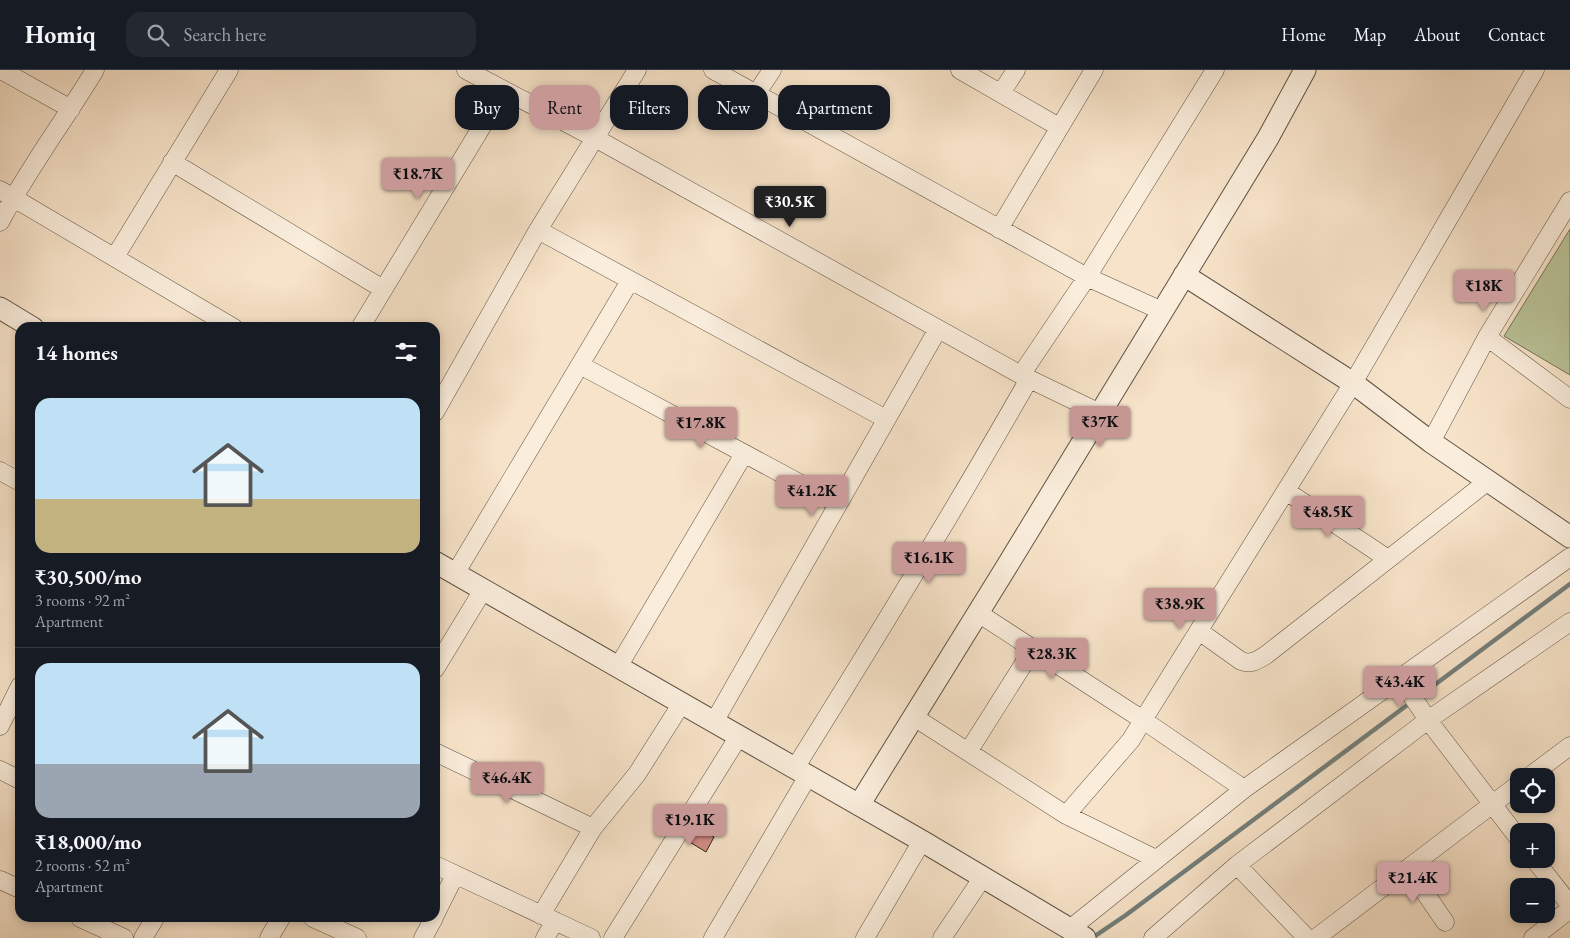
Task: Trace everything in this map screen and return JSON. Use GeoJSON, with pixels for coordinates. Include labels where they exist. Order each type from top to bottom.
{"type":"FeatureCollection","features":[{"type":"Feature","properties":{"kind":"street"},"geometry":{"type":"LineString","coordinates":[[1,70],[71,110]]}},
{"type":"Feature","properties":{"kind":"street"},"geometry":{"type":"LineString","coordinates":[[0,222],[6,194],[71,110],[95,70]]}},
{"type":"Feature","properties":{"kind":"street"},"geometry":{"type":"LineString","coordinates":[[115,257],[229,70]]}},
{"type":"Feature","properties":{"kind":"street"},"geometry":{"type":"LineString","coordinates":[[466,70],[494,85]]}},
{"type":"Feature","properties":{"kind":"street"},"geometry":{"type":"LineString","coordinates":[[440,403],[538,230],[637,70]]}},
{"type":"Feature","properties":{"kind":"street"},"geometry":{"type":"LineString","coordinates":[[713,70],[740,85]]}},
{"type":"Feature","properties":{"kind":"street"},"geometry":{"type":"LineString","coordinates":[[762,85],[772,70]]}},
{"type":"Feature","properties":{"kind":"street"},"geometry":{"type":"LineString","coordinates":[[960,70],[1059,127]]}},
{"type":"Feature","properties":{"kind":"street"},"geometry":{"type":"LineString","coordinates":[[1001,93],[1016,70]]}},
{"type":"Feature","properties":{"kind":"street"},"geometry":{"type":"LineString","coordinates":[[999,229],[1094,70]]}},
{"type":"Feature","properties":{"kind":"street"},"geometry":{"type":"LineString","coordinates":[[713,938],[802,772],[978,468],[1025,377],[1215,70]]}},
{"type":"Feature","properties":{"kind":"street"},"geometry":{"type":"LineString","coordinates":[[859,805],[1268,138],[1305,70]]}},
{"type":"Feature","properties":{"kind":"street"},"geometry":{"type":"LineString","coordinates":[[1066,815],[1131,740],[1353,383],[1535,70]]}},
{"type":"Feature","properties":{"kind":"street"},"geometry":{"type":"LineString","coordinates":[[519,98],[595,138],[1025,377],[1100,413]]}},
{"type":"Feature","properties":{"kind":"street"},"geometry":{"type":"LineString","coordinates":[[768,101],[1087,277],[1162,311]]}},
{"type":"Feature","properties":{"kind":"street"},"geometry":{"type":"LineString","coordinates":[[364,322],[480,130]]}},
{"type":"Feature","properties":{"kind":"street"},"geometry":{"type":"LineString","coordinates":[[172,162],[383,289]]}},
{"type":"Feature","properties":{"kind":"street"},"geometry":{"type":"LineString","coordinates":[[6,194],[224,322]]}},
{"type":"Feature","properties":{"kind":"street"},"geometry":{"type":"LineString","coordinates":[[1431,442],[1487,337],[1570,201]]}},
{"type":"Feature","properties":{"kind":"street"},"geometry":{"type":"LineString","coordinates":[[538,230],[886,420]]}},
{"type":"Feature","properties":{"kind":"street"},"geometry":{"type":"LineString","coordinates":[[1184,275],[1353,383],[1431,442],[1570,537]]}},
{"type":"Feature","properties":{"kind":"street"},"geometry":{"type":"LineString","coordinates":[[455,574],[630,281]]}},
{"type":"Feature","properties":{"kind":"street"},"geometry":{"type":"LineString","coordinates":[[0,308],[23,322]]}},
{"type":"Feature","properties":{"kind":"street"},"geometry":{"type":"LineString","coordinates":[[714,722],[938,329]]}},
{"type":"Feature","properties":{"kind":"street"},"geometry":{"type":"LineString","coordinates":[[1487,337],[1570,399]]}},
{"type":"Feature","properties":{"kind":"street"},"geometry":{"type":"LineString","coordinates":[[580,365],[838,504]]}},
{"type":"Feature","properties":{"kind":"street"},"geometry":{"type":"LineString","coordinates":[[618,667],[744,454]]}},
{"type":"Feature","properties":{"kind":"street"},"geometry":{"type":"LineString","coordinates":[[0,472],[15,480]]}},
{"type":"Feature","properties":{"kind":"street"},"geometry":{"type":"LineString","coordinates":[[1199,631],[1241,662],[1250,663],[1266,655],[1488,481]]}},
{"type":"Feature","properties":{"kind":"street"},"geometry":{"type":"LineString","coordinates":[[1286,490],[1388,559]]}},
{"type":"Feature","properties":{"kind":"street"},"geometry":{"type":"LineString","coordinates":[[440,565],[922,841],[1078,934],[1156,859],[1244,789],[1403,682],[1570,557]]}},
{"type":"Feature","properties":{"kind":"street"},"geometry":{"type":"LineString","coordinates":[[440,661],[483,590]]}},
{"type":"Feature","properties":{"kind":"street"},"geometry":{"type":"LineString","coordinates":[[978,613],[1143,720],[1244,789]]}},
{"type":"Feature","properties":{"kind":"street"},"geometry":{"type":"LineString","coordinates":[[1153,938],[1237,865],[1425,716],[1570,622]]}},
{"type":"Feature","properties":{"kind":"street"},"geometry":{"type":"LineString","coordinates":[[968,752],[1033,649]]}},
{"type":"Feature","properties":{"kind":"street"},"geometry":{"type":"LineString","coordinates":[[1403,682],[1425,716],[1510,827]]}},
{"type":"Feature","properties":{"kind":"street"},"geometry":{"type":"LineString","coordinates":[[0,726],[15,696]]}},
{"type":"Feature","properties":{"kind":"street"},"geometry":{"type":"LineString","coordinates":[[546,938],[548,918],[593,828],[637,774],[682,703]]}},
{"type":"Feature","properties":{"kind":"street"},"geometry":{"type":"LineString","coordinates":[[914,717],[1066,815],[1156,859]]}},
{"type":"Feature","properties":{"kind":"street"},"geometry":{"type":"LineString","coordinates":[[613,938],[739,736]]}},
{"type":"Feature","properties":{"kind":"street"},"geometry":{"type":"LineString","coordinates":[[1541,768],[1570,746]]}},
{"type":"Feature","properties":{"kind":"street"},"geometry":{"type":"LineString","coordinates":[[440,754],[593,828]]}},
{"type":"Feature","properties":{"kind":"street"},"geometry":{"type":"LineString","coordinates":[[0,770],[15,778]]}},
{"type":"Feature","properties":{"kind":"street"},"geometry":{"type":"LineString","coordinates":[[1316,938],[1510,791]]}},
{"type":"Feature","properties":{"kind":"street"},"geometry":{"type":"LineString","coordinates":[[865,938],[922,841]]}},
{"type":"Feature","properties":{"kind":"street"},"geometry":{"type":"LineString","coordinates":[[1237,865],[1306,938]]}},
{"type":"Feature","properties":{"kind":"street"},"geometry":{"type":"LineString","coordinates":[[440,868],[590,938]]}},
{"type":"Feature","properties":{"kind":"street"},"geometry":{"type":"LineString","coordinates":[[1408,868],[1445,922]]}},
{"type":"Feature","properties":{"kind":"street"},"geometry":{"type":"LineString","coordinates":[[1533,938],[1570,907],[1541,868]]}},
{"type":"Feature","properties":{"kind":"street"},"geometry":{"type":"LineString","coordinates":[[440,904],[455,875]]}},
{"type":"Feature","properties":{"kind":"street"},"geometry":{"type":"LineString","coordinates":[[942,938],[983,877]]}},
{"type":"Feature","properties":{"kind":"street"},"geometry":{"type":"LineString","coordinates":[[0,880],[15,887]]}},
{"type":"Feature","properties":{"kind":"street"},"geometry":{"type":"LineString","coordinates":[[89,922],[124,938]]}},
{"type":"Feature","properties":{"kind":"street"},"geometry":{"type":"LineString","coordinates":[[143,938],[153,922]]}},
{"type":"Feature","properties":{"kind":"street"},"geometry":{"type":"LineString","coordinates":[[269,938],[279,922]]}},
{"type":"Feature","properties":{"kind":"street"},"geometry":{"type":"LineString","coordinates":[[322,922],[357,938]]}},
{"type":"Feature","properties":{"kind":"street"},"geometry":{"type":"LineString","coordinates":[[424,938],[431,922]]}},
{"type":"Feature","properties":{"kind":"green space"},"geometry":{"type":"Polygon","coordinates":[[[1570,229],[1570,375],[1504,336],[1570,229]]]}},
{"type":"Feature","properties":{"kind":"building"},"geometry":{"type":"Polygon","coordinates":[[[696,827],[714,837],[706,852],[688,841],[696,827]]]}},
{"type":"Feature","properties":{"kind":"waterway"},"geometry":{"type":"LineString","coordinates":[[1417,698],[1570,584]]}},
{"type":"Feature","properties":{"kind":"waterway"},"geometry":{"type":"LineString","coordinates":[[1092,938],[1126,915],[1410,703]]}}]}
